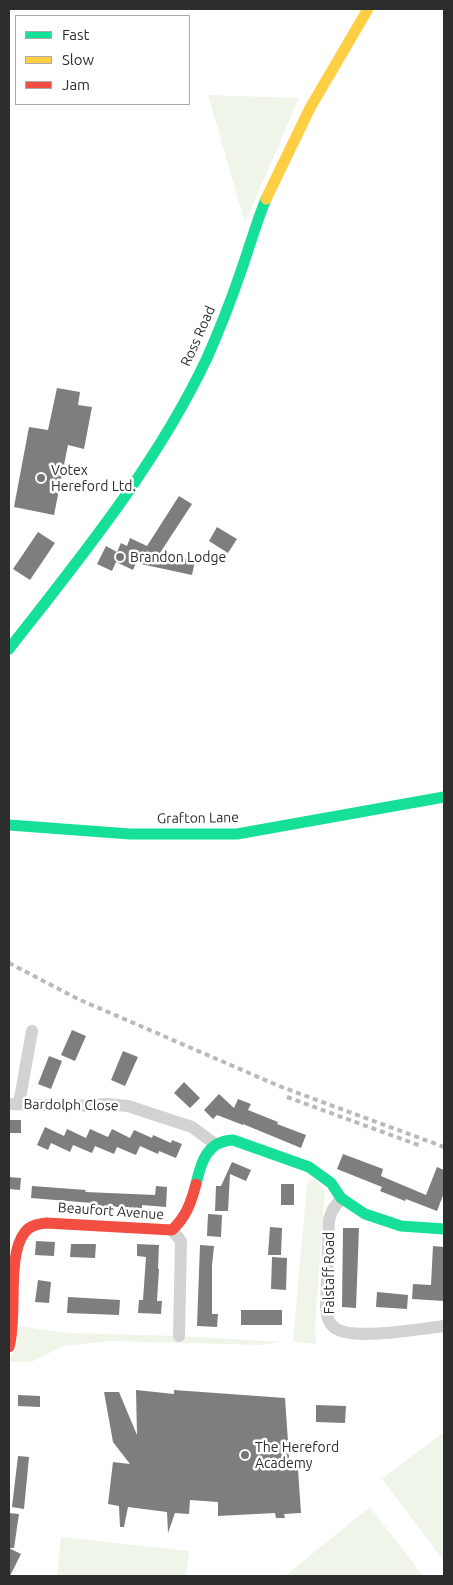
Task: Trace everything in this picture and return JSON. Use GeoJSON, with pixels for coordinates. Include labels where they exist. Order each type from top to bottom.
{"type":"FeatureCollection","features":[{"type":"Feature","properties":{"kind":"main road","name":"Ross Road"},"geometry":{"type":"LineString","coordinates":[[9,649],[66,577],[114,510],[155,449],[193,384],[215,340],[240,275],[259,216],[292,142],[341,53],[368,9]]}},
{"type":"Feature","properties":{"kind":"main road","name":"Grafton Lane"},"geometry":{"type":"LineString","coordinates":[[9,825],[130,834],[237,834],[444,797]]}},
{"type":"Feature","properties":{"kind":"main road"},"geometry":{"type":"LineString","coordinates":[[215,1144],[232,1140],[309,1167],[324,1176],[341,1198],[365,1214],[386,1222],[401,1226],[444,1230]]}},
{"type":"Feature","properties":{"kind":"main road","name":"Beaufort Avenue"},"geometry":{"type":"LineString","coordinates":[[9,1347],[12,1337],[16,1258],[18,1244],[24,1232],[35,1224],[46,1222],[172,1230],[180,1225],[187,1213],[205,1157],[215,1144]]}},
{"type":"Feature","properties":{"kind":"street"},"geometry":{"type":"LineString","coordinates":[[14,1104],[32,1031]]}},
{"type":"Feature","properties":{"kind":"street","name":"Bardolph Close"},"geometry":{"type":"LineString","coordinates":[[14,1104],[77,1106],[107,1104],[128,1106],[192,1127],[215,1144]]}},
{"type":"Feature","properties":{"kind":"street","name":"Falstaff Road"},"geometry":{"type":"LineString","coordinates":[[341,1198],[332,1211],[329,1220],[326,1308],[327,1319],[334,1328],[344,1333],[363,1334],[444,1326]]}},
{"type":"Feature","properties":{"kind":"street"},"geometry":{"type":"LineString","coordinates":[[172,1230],[181,1241],[178,1336]]}},
{"type":"Feature","properties":{"kind":"shaded area"},"geometry":{"type":"Polygon","coordinates":[[[208,95],[299,98],[245,223],[208,95]]]}},
{"type":"Feature","properties":{"kind":"shaded area"},"geometry":{"type":"Polygon","coordinates":[[[311,1178],[325,1190],[315,1326],[316,1344],[293,1341],[307,1184],[311,1178]]]}},
{"type":"Feature","properties":{"kind":"shaded area"},"geometry":{"type":"Polygon","coordinates":[[[18,1326],[67,1333],[179,1336],[282,1342],[261,1345],[110,1341],[63,1346],[31,1362],[9,1362],[18,1338],[18,1326]]]}},
{"type":"Feature","properties":{"kind":"shaded area"},"geometry":{"type":"Polygon","coordinates":[[[444,1432],[444,1561],[382,1479],[444,1432]]]}},
{"type":"Feature","properties":{"kind":"shaded area"},"geometry":{"type":"Polygon","coordinates":[[[370,1507],[423,1576],[285,1576],[370,1507]]]}},
{"type":"Feature","properties":{"kind":"shaded area"},"geometry":{"type":"Polygon","coordinates":[[[61,1537],[189,1551],[186,1576],[57,1576],[61,1537]]]}},
{"type":"Feature","properties":{"kind":"building","name":"Votex Hereford Ltd."},"geometry":{"type":"Polygon","coordinates":[[[57,388],[80,392],[78,405],[92,407],[84,449],[68,445],[54,515],[14,507],[29,427],[48,430],[57,388]]]}},
{"type":"Feature","properties":{"kind":"building"},"geometry":{"type":"Polygon","coordinates":[[[179,496],[192,504],[160,553],[195,561],[192,575],[136,563],[133,570],[116,562],[112,571],[97,564],[106,546],[117,552],[121,543],[127,546],[130,538],[147,546],[179,496]]]}},
{"type":"Feature","properties":{"kind":"building"},"geometry":{"type":"Polygon","coordinates":[[[217,527],[237,539],[228,553],[209,541],[217,527]]]}},
{"type":"Feature","properties":{"kind":"building"},"geometry":{"type":"Polygon","coordinates":[[[38,532],[55,543],[30,580],[13,569],[38,532]]]}},
{"type":"Feature","properties":{"kind":"building"},"geometry":{"type":"Polygon","coordinates":[[[72,1030],[86,1036],[75,1061],[61,1055],[72,1030]]]}},
{"type":"Feature","properties":{"kind":"building"},"geometry":{"type":"Polygon","coordinates":[[[123,1051],[138,1057],[125,1086],[111,1080],[123,1051]]]}},
{"type":"Feature","properties":{"kind":"building"},"geometry":{"type":"Polygon","coordinates":[[[49,1056],[62,1061],[51,1089],[38,1084],[49,1056]]]}},
{"type":"Feature","properties":{"kind":"building"},"geometry":{"type":"Polygon","coordinates":[[[184,1082],[200,1098],[190,1108],[174,1093],[184,1082]]]}},
{"type":"Feature","properties":{"kind":"building"},"geometry":{"type":"Polygon","coordinates":[[[219,1094],[234,1108],[238,1099],[251,1104],[248,1110],[306,1135],[301,1148],[217,1115],[213,1119],[204,1110],[219,1094]]]}},
{"type":"Feature","properties":{"kind":"building"},"geometry":{"type":"Polygon","coordinates":[[[9,1120],[21,1120],[21,1133],[9,1133],[9,1120]]]}},
{"type":"Feature","properties":{"kind":"building"},"geometry":{"type":"Polygon","coordinates":[[[45,1127],[64,1136],[67,1129],[86,1138],[90,1129],[108,1137],[112,1129],[130,1138],[134,1130],[152,1138],[153,1135],[171,1143],[172,1140],[182,1144],[176,1158],[159,1151],[158,1154],[140,1146],[136,1155],[117,1147],[114,1154],[95,1146],[92,1153],[73,1145],[70,1152],[51,1143],[48,1150],[37,1145],[45,1127]]]}},
{"type":"Feature","properties":{"kind":"building"},"geometry":{"type":"Polygon","coordinates":[[[343,1154],[383,1169],[381,1176],[426,1195],[437,1167],[444,1170],[444,1193],[437,1211],[380,1191],[382,1187],[337,1169],[343,1154]]]}},
{"type":"Feature","properties":{"kind":"building"},"geometry":{"type":"Polygon","coordinates":[[[232,1162],[251,1170],[246,1181],[230,1174],[228,1211],[215,1211],[216,1186],[221,1186],[232,1162]]]}},
{"type":"Feature","properties":{"kind":"building"},"geometry":{"type":"Polygon","coordinates":[[[9,1177],[21,1178],[20,1190],[9,1189],[9,1177]]]}},
{"type":"Feature","properties":{"kind":"building"},"geometry":{"type":"Polygon","coordinates":[[[281,1184],[294,1184],[294,1205],[281,1205],[281,1184]]]}},
{"type":"Feature","properties":{"kind":"building"},"geometry":{"type":"Polygon","coordinates":[[[32,1186],[86,1190],[85,1192],[155,1195],[156,1186],[167,1187],[166,1207],[142,1205],[142,1208],[92,1206],[92,1203],[31,1198],[32,1186]]]}},
{"type":"Feature","properties":{"kind":"building"},"geometry":{"type":"Polygon","coordinates":[[[208,1214],[222,1215],[221,1237],[207,1236],[208,1214]]]}},
{"type":"Feature","properties":{"kind":"building"},"geometry":{"type":"Polygon","coordinates":[[[270,1227],[282,1228],[281,1255],[268,1255],[270,1227]]]}},
{"type":"Feature","properties":{"kind":"building"},"geometry":{"type":"Polygon","coordinates":[[[343,1228],[359,1228],[356,1308],[342,1307],[343,1228]]]}},
{"type":"Feature","properties":{"kind":"building"},"geometry":{"type":"Polygon","coordinates":[[[36,1241],[55,1242],[54,1256],[35,1255],[36,1241]]]}},
{"type":"Feature","properties":{"kind":"building"},"geometry":{"type":"Polygon","coordinates":[[[71,1244],[96,1244],[95,1258],[70,1257],[71,1244]]]}},
{"type":"Feature","properties":{"kind":"building"},"geometry":{"type":"Polygon","coordinates":[[[137,1244],[159,1245],[157,1301],[162,1301],[161,1314],[138,1313],[139,1300],[143,1300],[146,1257],[137,1256],[137,1244]]]}},
{"type":"Feature","properties":{"kind":"building"},"geometry":{"type":"Polygon","coordinates":[[[200,1245],[214,1246],[212,1314],[218,1314],[217,1327],[197,1326],[200,1245]]]}},
{"type":"Feature","properties":{"kind":"building"},"geometry":{"type":"Polygon","coordinates":[[[433,1246],[444,1247],[444,1301],[412,1299],[413,1284],[431,1285],[433,1246]]]}},
{"type":"Feature","properties":{"kind":"building"},"geometry":{"type":"Polygon","coordinates":[[[272,1257],[287,1258],[286,1290],[271,1289],[272,1257]]]}},
{"type":"Feature","properties":{"kind":"building"},"geometry":{"type":"Polygon","coordinates":[[[38,1280],[51,1282],[49,1303],[35,1302],[38,1280]]]}},
{"type":"Feature","properties":{"kind":"building"},"geometry":{"type":"Polygon","coordinates":[[[377,1292],[408,1295],[407,1309],[376,1307],[377,1292]]]}},
{"type":"Feature","properties":{"kind":"building"},"geometry":{"type":"Polygon","coordinates":[[[68,1297],[120,1300],[119,1315],[67,1313],[68,1297]]]}},
{"type":"Feature","properties":{"kind":"building"},"geometry":{"type":"Polygon","coordinates":[[[241,1310],[282,1310],[282,1325],[241,1325],[241,1310]]]}},
{"type":"Feature","properties":{"kind":"building"},"geometry":{"type":"Polygon","coordinates":[[[136,1390],[174,1394],[174,1390],[285,1398],[290,1470],[298,1469],[301,1513],[284,1514],[285,1518],[276,1518],[275,1513],[218,1516],[218,1502],[190,1500],[189,1514],[175,1513],[168,1533],[167,1512],[128,1507],[124,1527],[120,1527],[119,1506],[108,1504],[113,1462],[130,1464],[113,1442],[104,1392],[119,1392],[137,1435],[136,1390]]]}},
{"type":"Feature","properties":{"kind":"building"},"geometry":{"type":"Polygon","coordinates":[[[18,1395],[40,1396],[40,1407],[18,1406],[18,1395]]]}},
{"type":"Feature","properties":{"kind":"building"},"geometry":{"type":"Polygon","coordinates":[[[316,1405],[346,1406],[345,1423],[316,1422],[316,1405]]]}},
{"type":"Feature","properties":{"kind":"building"},"geometry":{"type":"Polygon","coordinates":[[[18,1456],[29,1457],[24,1509],[12,1507],[18,1456]]]}},
{"type":"Feature","properties":{"kind":"building"},"geometry":{"type":"Polygon","coordinates":[[[9,1513],[19,1514],[14,1548],[9,1548],[9,1513]]]}},
{"type":"Feature","properties":{"kind":"building"},"geometry":{"type":"Polygon","coordinates":[[[9,1548],[21,1554],[10,1576],[9,1576],[9,1548]]]}},
{"type":"Feature","properties":{"kind":"railway"},"geometry":{"type":"LineString","coordinates":[[9,963],[78,999],[279,1086],[444,1147]]}},
{"type":"Feature","properties":{"kind":"railway"},"geometry":{"type":"LineString","coordinates":[[287,1097],[421,1146]]}},
{"type":"Feature","properties":{"kind":"traffic: fast"},"geometry":{"type":"LineString","coordinates":[[9,649],[116,509],[165,435],[187,397],[207,358],[224,317],[266,199]]}},
{"type":"Feature","properties":{"kind":"traffic: fast"},"geometry":{"type":"LineString","coordinates":[[9,825],[130,834],[237,834],[444,797]]}},
{"type":"Feature","properties":{"kind":"traffic: fast"},"geometry":{"type":"LineString","coordinates":[[196,1184],[200,1168],[211,1149],[224,1141],[233,1140],[309,1167],[331,1183],[341,1198],[365,1214],[401,1226],[444,1229]]}},
{"type":"Feature","properties":{"kind":"traffic: slow"},"geometry":{"type":"LineString","coordinates":[[266,199],[310,108],[368,9]]}},
{"type":"Feature","properties":{"kind":"traffic: jam"},"geometry":{"type":"LineString","coordinates":[[9,1347],[13,1320],[16,1255],[19,1242],[29,1228],[46,1223],[172,1230],[181,1220],[187,1209],[196,1184]]}},
{"type":"Feature","properties":{"kind":"place","name":"Votex Hereford Ltd."},"geometry":{"type":"Point","coordinates":[41,478]}},
{"type":"Feature","properties":{"kind":"place","name":"Brandon Lodge"},"geometry":{"type":"Point","coordinates":[120,557]}},
{"type":"Feature","properties":{"kind":"place","name":"The Hereford Academy"},"geometry":{"type":"Point","coordinates":[245,1455]}}]}
